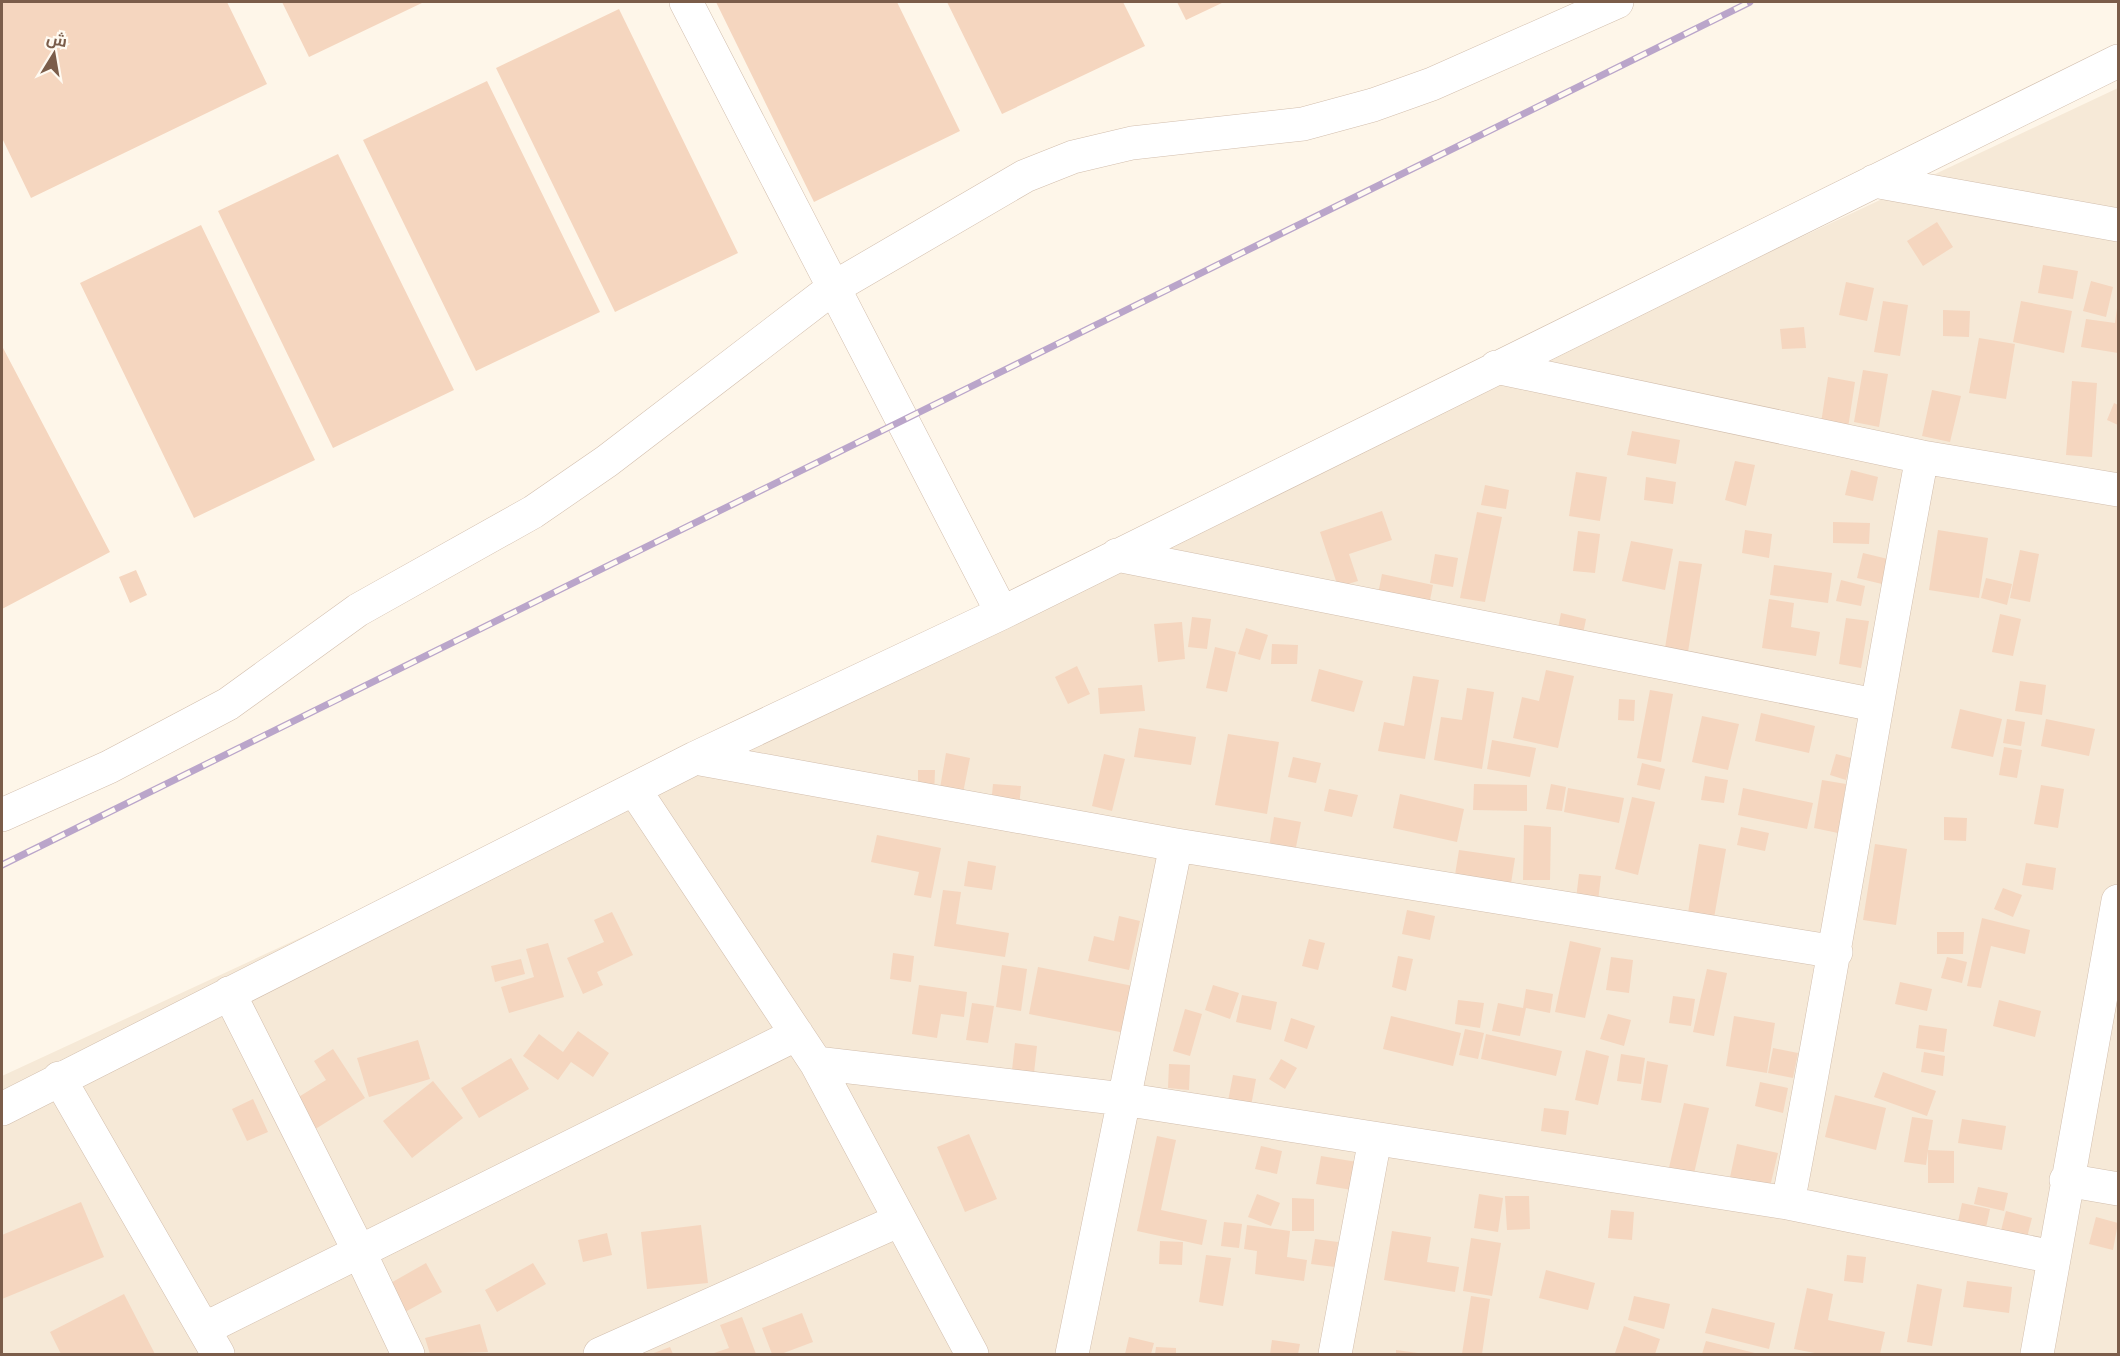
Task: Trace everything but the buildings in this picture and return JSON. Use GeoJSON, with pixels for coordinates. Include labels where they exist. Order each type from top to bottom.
{"type":"FeatureCollection","features":[{"type":"Feature","properties":{"kind":"street"},"geometry":{"type":"LineString","coordinates":[[686,2],[1002,613]]}},
{"type":"Feature","properties":{"kind":"street"},"geometry":{"type":"LineString","coordinates":[[2,815],[109,767],[228,704],[358,610],[533,512],[607,461],[833,288],[1025,176],[1073,157],[1132,142],[1303,124],[1373,105],[1432,84],[1617,2]]}},
{"type":"Feature","properties":{"kind":"street"},"geometry":{"type":"LineString","coordinates":[[2,1109],[59,1078],[695,758],[1002,613],[2118,61]]}},
{"type":"Feature","properties":{"kind":"street"},"geometry":{"type":"LineString","coordinates":[[1874,182],[2118,225]]}},
{"type":"Feature","properties":{"kind":"street"},"geometry":{"type":"LineString","coordinates":[[1496,367],[1922,457],[2118,490]]}},
{"type":"Feature","properties":{"kind":"street"},"geometry":{"type":"LineString","coordinates":[[1788,1203],[1836,952],[1875,705],[1922,457]]}},
{"type":"Feature","properties":{"kind":"street"},"geometry":{"type":"LineString","coordinates":[[1117,555],[1875,705]]}},
{"type":"Feature","properties":{"kind":"street"},"geometry":{"type":"LineString","coordinates":[[695,758],[1176,844],[1836,952]]}},
{"type":"Feature","properties":{"kind":"street"},"geometry":{"type":"LineString","coordinates":[[634,789],[816,1063],[972,1354]]}},
{"type":"Feature","properties":{"kind":"street"},"geometry":{"type":"LineString","coordinates":[[1072,1354],[1122,1099],[1176,844]]}},
{"type":"Feature","properties":{"kind":"street"},"geometry":{"type":"LineString","coordinates":[[2037,1354],[2066,1180],[2115,935],[2118,901]]}},
{"type":"Feature","properties":{"kind":"street"},"geometry":{"type":"LineString","coordinates":[[229,993],[360,1253],[408,1354]]}},
{"type":"Feature","properties":{"kind":"street"},"geometry":{"type":"LineString","coordinates":[[59,1078],[211,1342],[360,1253],[797,1034]]}},
{"type":"Feature","properties":{"kind":"street"},"geometry":{"type":"LineString","coordinates":[[816,1063],[1122,1099],[1788,1203],[2053,1257]]}},
{"type":"Feature","properties":{"kind":"street"},"geometry":{"type":"LineString","coordinates":[[1335,1354],[1375,1139]]}},
{"type":"Feature","properties":{"kind":"street"},"geometry":{"type":"LineString","coordinates":[[2066,1180],[2118,1189]]}},
{"type":"Feature","properties":{"kind":"street"},"geometry":{"type":"LineString","coordinates":[[600,1354],[900,1220]]}},
{"type":"Feature","properties":{"kind":"shaded area"},"geometry":{"type":"Polygon","coordinates":[[[2118,88],[2118,1354],[2,1354],[2,1076],[1002,613],[2118,88]]]}},
{"type":"Feature","properties":{"kind":"railway"},"geometry":{"type":"LineString","coordinates":[[2,865],[1750,2]]}}]}
